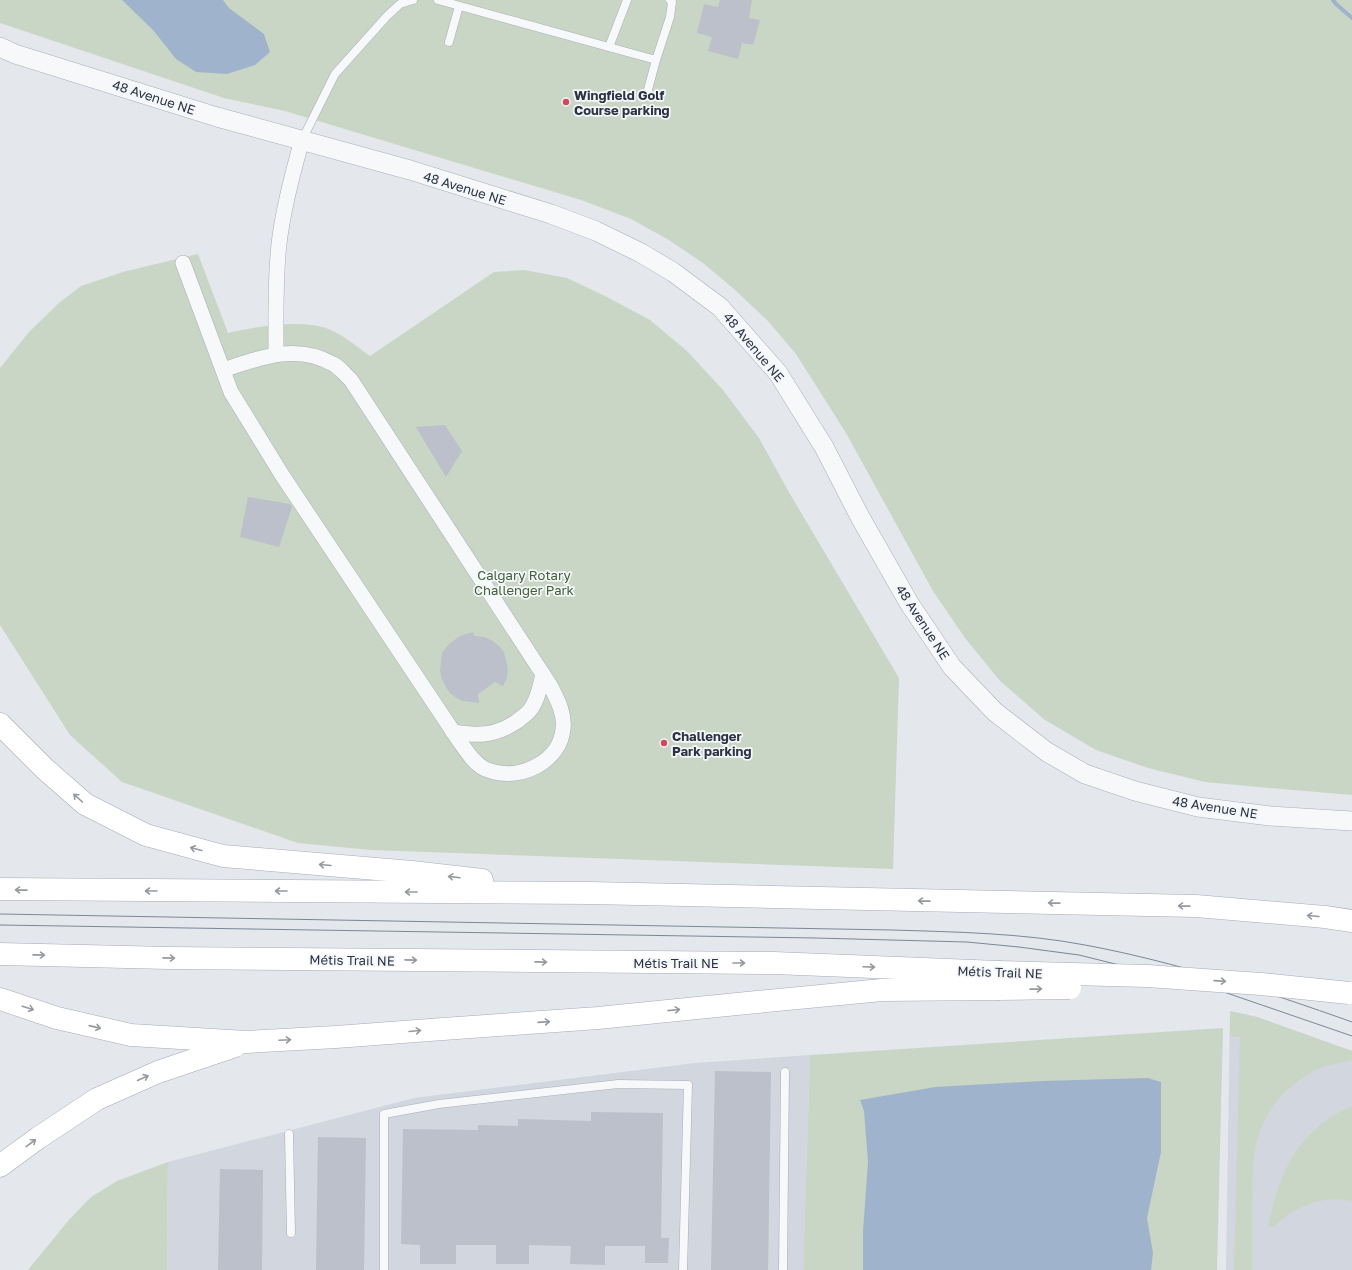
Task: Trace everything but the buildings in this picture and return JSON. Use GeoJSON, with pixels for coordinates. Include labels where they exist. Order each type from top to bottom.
{"type":"FeatureCollection","features":[{"type":"Feature","properties":{"kind":"main road"},"geometry":{"type":"LineString","coordinates":[[0,724],[45,769],[85,804],[146,835],[223,856],[412,872],[590,893]]}},
{"type":"Feature","properties":{"kind":"main road"},"geometry":{"type":"LineString","coordinates":[[0,889],[590,893],[1196,906],[1326,917],[1352,921]]}},
{"type":"Feature","properties":{"kind":"main road","name":"Métis Trail NE"},"geometry":{"type":"LineString","coordinates":[[0,954],[168,958],[774,963],[997,980],[1148,976],[1261,984],[1350,993]]}},
{"type":"Feature","properties":{"kind":"main road"},"geometry":{"type":"LineString","coordinates":[[0,999],[57,1018],[131,1035],[246,1042],[336,1038],[598,1018],[997,980]]}},
{"type":"Feature","properties":{"kind":"main road"},"geometry":{"type":"LineString","coordinates":[[0,1166],[38,1138],[97,1099],[158,1072],[246,1042]]}},
{"type":"Feature","properties":{"kind":"street","name":"48 Avenue NE"},"geometry":{"type":"LineString","coordinates":[[0,47],[15,54],[217,117],[410,170],[551,214],[596,231],[673,272],[720,307],[778,373],[824,447],[860,517],[909,603],[952,667],[995,712],[1047,752],[1085,774],[1135,791],[1198,807],[1270,816],[1352,821]]}},
{"type":"Feature","properties":{"kind":"street"},"geometry":{"type":"LineString","coordinates":[[276,354],[276,309],[279,244],[286,198],[302,140]]}},
{"type":"Feature","properties":{"kind":"street"},"geometry":{"type":"LineString","coordinates":[[183,263],[231,392],[282,475],[473,760],[486,769],[503,774],[520,773],[532,769],[543,762],[553,753],[561,739],[564,728],[563,716],[559,702],[351,380],[334,364],[317,356],[296,353],[276,354],[223,370]]}},
{"type":"Feature","properties":{"kind":"street"},"geometry":{"type":"LineString","coordinates":[[453,732],[468,734],[495,733],[508,727],[530,710],[540,690],[542,674]]}},
{"type":"Feature","properties":{"kind":"lane"},"geometry":{"type":"LineString","coordinates":[[302,140],[335,74],[387,16],[400,4],[413,0]]}},
{"type":"Feature","properties":{"kind":"lane"},"geometry":{"type":"LineString","coordinates":[[438,0],[656,60]]}},
{"type":"Feature","properties":{"kind":"lane"},"geometry":{"type":"LineString","coordinates":[[609,47],[627,0]]}},
{"type":"Feature","properties":{"kind":"lane"},"geometry":{"type":"LineString","coordinates":[[646,97],[670,17],[672,2],[670,0]]}},
{"type":"Feature","properties":{"kind":"lane"},"geometry":{"type":"LineString","coordinates":[[448,42],[459,6]]}},
{"type":"Feature","properties":{"kind":"lane"},"geometry":{"type":"LineString","coordinates":[[783,1270],[785,1072]]}},
{"type":"Feature","properties":{"kind":"lane"},"geometry":{"type":"LineString","coordinates":[[384,1270],[384,1114],[439,1104],[618,1084],[688,1085],[683,1270]]}},
{"type":"Feature","properties":{"kind":"lane"},"geometry":{"type":"LineString","coordinates":[[290,1134],[291,1233]]}},
{"type":"Feature","properties":{"kind":"shaded area"},"geometry":{"type":"Polygon","coordinates":[[[1230,1011],[1257,1017],[1352,1051],[1352,1270],[1226,1270],[1230,1011]]]}},
{"type":"Feature","properties":{"kind":"shaded area"},"geometry":{"type":"Polygon","coordinates":[[[810,1055],[803,1270],[167,1270],[168,1162],[414,1098],[695,1063],[810,1055]]]}},
{"type":"Feature","properties":{"kind":"green space"},"geometry":{"type":"Polygon","coordinates":[[[0,0],[1352,0],[1352,795],[1205,782],[1148,768],[1096,750],[1045,720],[1000,681],[965,638],[933,591],[846,433],[796,354],[767,320],[735,290],[703,263],[669,240],[631,219],[581,200],[285,111],[224,98],[0,23],[0,0]]]}},
{"type":"Feature","properties":{"kind":"green space","name":"Calgary Rotary Challenger Park"},"geometry":{"type":"Polygon","coordinates":[[[198,254],[228,333],[251,328],[277,325],[315,325],[326,328],[349,340],[370,356],[494,272],[524,270],[567,278],[605,296],[650,320],[687,351],[723,390],[759,438],[790,494],[899,678],[893,869],[371,850],[298,843],[122,782],[70,735],[0,625],[0,368],[29,332],[59,303],[81,286],[123,272],[198,254]]]}},
{"type":"Feature","properties":{"kind":"green space"},"geometry":{"type":"Polygon","coordinates":[[[1230,1011],[1257,1017],[1352,1051],[1352,1060],[1322,1067],[1310,1073],[1287,1090],[1269,1112],[1263,1124],[1258,1137],[1253,1164],[1252,1270],[1234,1270],[1240,1037],[1230,1036],[1230,1011]]]}},
{"type":"Feature","properties":{"kind":"green space"},"geometry":{"type":"Polygon","coordinates":[[[1223,1028],[1217,1270],[803,1270],[810,1055],[1223,1028]]]}},
{"type":"Feature","properties":{"kind":"green space"},"geometry":{"type":"Polygon","coordinates":[[[1352,1106],[1352,1201],[1331,1200],[1310,1204],[1291,1213],[1274,1227],[1268,1227],[1282,1177],[1298,1149],[1308,1136],[1321,1124],[1352,1106]]]}},
{"type":"Feature","properties":{"kind":"green space"},"geometry":{"type":"Polygon","coordinates":[[[168,1162],[167,1270],[28,1270],[68,1221],[91,1197],[117,1181],[168,1162]]]}},
{"type":"Feature","properties":{"kind":"water"},"geometry":{"type":"Polygon","coordinates":[[[122,0],[223,0],[229,8],[264,34],[270,52],[255,65],[227,74],[196,72],[176,59],[153,30],[122,0]]]}},
{"type":"Feature","properties":{"kind":"water"},"geometry":{"type":"Polygon","coordinates":[[[1148,1078],[1161,1082],[1161,1152],[1147,1218],[1153,1253],[1151,1270],[863,1270],[863,1231],[868,1162],[864,1111],[860,1100],[935,1087],[1042,1081],[1148,1078]]]}},
{"type":"Feature","properties":{"kind":"waterway"},"geometry":{"type":"LineString","coordinates":[[1333,0],[1352,18]]}},
{"type":"Feature","properties":{"kind":"tram line"},"geometry":{"type":"LineString","coordinates":[[0,914],[965,932],[1061,941],[1119,952],[1220,978],[1352,1022]]}},
{"type":"Feature","properties":{"kind":"tram line"},"geometry":{"type":"LineString","coordinates":[[0,925],[815,938],[967,942],[1079,955],[1221,991],[1352,1036]]}},
{"type":"Feature","properties":{"kind":"place","name":"Wingfield Golf Course parking"},"geometry":{"type":"Point","coordinates":[566,102]}},
{"type":"Feature","properties":{"kind":"place","name":"Challenger Park parking"},"geometry":{"type":"Point","coordinates":[664,743]}}]}
